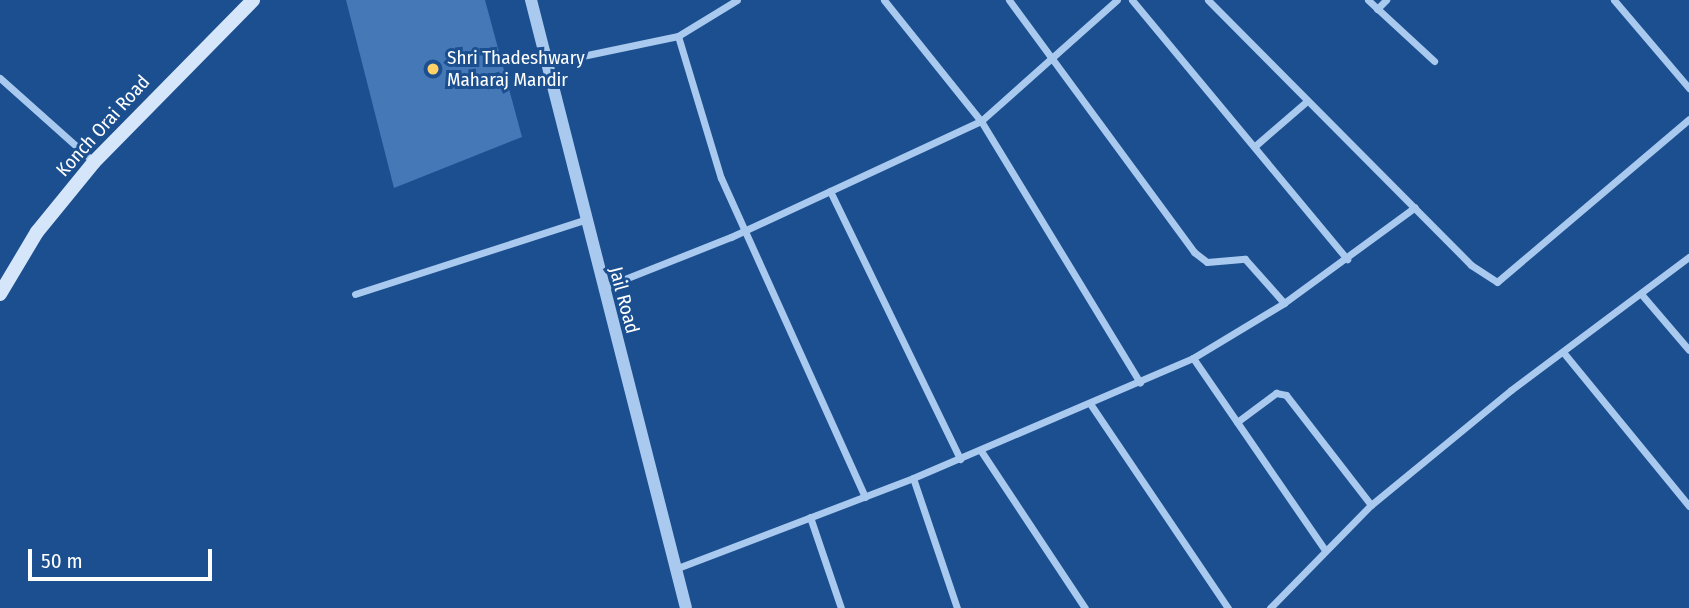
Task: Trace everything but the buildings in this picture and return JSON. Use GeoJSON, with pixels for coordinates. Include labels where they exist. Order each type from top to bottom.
{"type":"FeatureCollection","features":[{"type":"Feature","properties":{"kind":"main road","name":"Konch Orai Road"},"geometry":{"type":"LineString","coordinates":[[0,294],[37,232],[94,162],[253,0]]}},
{"type":"Feature","properties":{"kind":"street","name":"Jail Road"},"geometry":{"type":"LineString","coordinates":[[531,0],[544,64],[601,288],[686,608]]}},
{"type":"Feature","properties":{"kind":"street"},"geometry":{"type":"LineString","coordinates":[[544,64],[678,36],[737,0]]}},
{"type":"Feature","properties":{"kind":"street"},"geometry":{"type":"LineString","coordinates":[[884,0],[981,121],[1140,383]]}},
{"type":"Feature","properties":{"kind":"street"},"geometry":{"type":"LineString","coordinates":[[1009,0],[1055,56],[1194,252],[1207,261],[1245,260],[1284,303]]}},
{"type":"Feature","properties":{"kind":"street"},"geometry":{"type":"LineString","coordinates":[[601,288],[744,231],[981,121],[1117,0]]}},
{"type":"Feature","properties":{"kind":"street"},"geometry":{"type":"LineString","coordinates":[[1132,0],[1347,259]]}},
{"type":"Feature","properties":{"kind":"street"},"geometry":{"type":"LineString","coordinates":[[1208,0],[1471,265],[1497,282],[1689,119]]}},
{"type":"Feature","properties":{"kind":"street"},"geometry":{"type":"LineString","coordinates":[[1368,0],[1434,61]]}},
{"type":"Feature","properties":{"kind":"street"},"geometry":{"type":"LineString","coordinates":[[1377,9],[1386,0]]}},
{"type":"Feature","properties":{"kind":"street"},"geometry":{"type":"LineString","coordinates":[[1614,0],[1689,88]]}},
{"type":"Feature","properties":{"kind":"street"},"geometry":{"type":"LineString","coordinates":[[678,36],[703,124],[744,231],[865,497]]}},
{"type":"Feature","properties":{"kind":"street"},"geometry":{"type":"LineString","coordinates":[[0,78],[94,162]]}},
{"type":"Feature","properties":{"kind":"street"},"geometry":{"type":"LineString","coordinates":[[1255,146],[1307,101]]}},
{"type":"Feature","properties":{"kind":"street"},"geometry":{"type":"LineString","coordinates":[[830,191],[960,459]]}},
{"type":"Feature","properties":{"kind":"street"},"geometry":{"type":"LineString","coordinates":[[674,569],[981,451],[1193,358],[1284,303],[1415,207]]}},
{"type":"Feature","properties":{"kind":"street"},"geometry":{"type":"LineString","coordinates":[[355,294],[584,220]]}},
{"type":"Feature","properties":{"kind":"street"},"geometry":{"type":"LineString","coordinates":[[1270,608],[1371,505],[1563,352],[1689,257]]}},
{"type":"Feature","properties":{"kind":"street"},"geometry":{"type":"LineString","coordinates":[[1642,295],[1689,350]]}},
{"type":"Feature","properties":{"kind":"street"},"geometry":{"type":"LineString","coordinates":[[1563,352],[1689,506]]}},
{"type":"Feature","properties":{"kind":"street"},"geometry":{"type":"LineString","coordinates":[[1193,358],[1325,550]]}},
{"type":"Feature","properties":{"kind":"street"},"geometry":{"type":"LineString","coordinates":[[1237,422],[1276,393],[1286,395],[1371,505]]}},
{"type":"Feature","properties":{"kind":"street"},"geometry":{"type":"LineString","coordinates":[[1091,405],[1228,608]]}},
{"type":"Feature","properties":{"kind":"street"},"geometry":{"type":"LineString","coordinates":[[981,451],[1085,608]]}},
{"type":"Feature","properties":{"kind":"street"},"geometry":{"type":"LineString","coordinates":[[914,478],[957,608]]}},
{"type":"Feature","properties":{"kind":"street"},"geometry":{"type":"LineString","coordinates":[[810,517],[841,608]]}},
{"type":"Feature","properties":{"kind":"place","name":"Shri Thadeshwary Maharaj Mandir"},"geometry":{"type":"Point","coordinates":[433,69]}}]}
